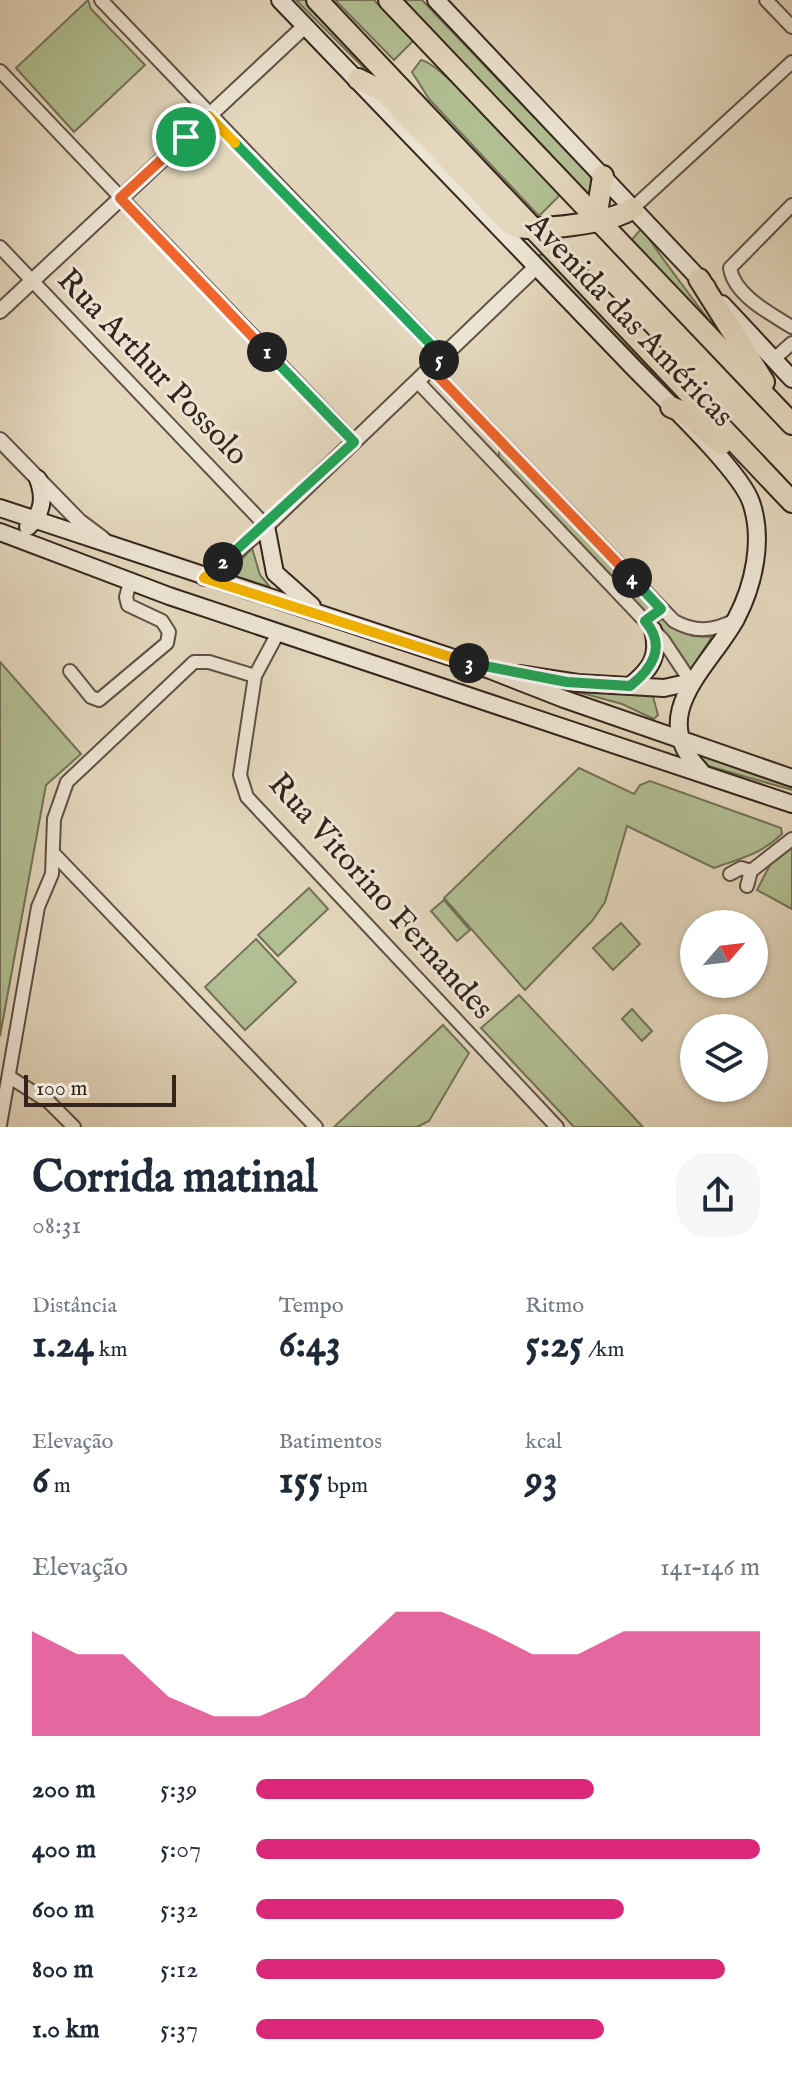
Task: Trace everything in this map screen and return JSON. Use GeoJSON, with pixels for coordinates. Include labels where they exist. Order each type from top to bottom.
{"type":"FeatureCollection","features":[{"type":"Feature","properties":{"kind":"highway","name":"Avenida das Américas"},"geometry":{"type":"LineString","coordinates":[[317,0],[792,502]]}},
{"type":"Feature","properties":{"kind":"highway","name":"Avenida das Américas"},"geometry":{"type":"LineString","coordinates":[[389,0],[790,422]]}},
{"type":"Feature","properties":{"kind":"highway"},"geometry":{"type":"LineString","coordinates":[[358,79],[384,92],[512,226],[535,230],[618,216],[633,208]]}},
{"type":"Feature","properties":{"kind":"highway"},"geometry":{"type":"LineString","coordinates":[[596,219],[603,176]]}},
{"type":"Feature","properties":{"kind":"highway"},"geometry":{"type":"LineString","coordinates":[[699,279],[790,422]]}},
{"type":"Feature","properties":{"kind":"highway"},"geometry":{"type":"LineString","coordinates":[[671,407],[683,412],[769,477]]}},
{"type":"Feature","properties":{"kind":"main road","name":"Avenida das Américas"},"geometry":{"type":"LineString","coordinates":[[280,0],[671,407],[735,477],[751,502],[756,552],[751,581],[735,620],[691,682],[678,718],[678,739]]}},
{"type":"Feature","properties":{"kind":"main road"},"geometry":{"type":"LineString","coordinates":[[436,0],[792,379]]}},
{"type":"Feature","properties":{"kind":"main road"},"geometry":{"type":"LineString","coordinates":[[0,525],[18,531],[34,522],[43,500],[38,479]]}},
{"type":"Feature","properties":{"kind":"main road"},"geometry":{"type":"LineString","coordinates":[[0,508],[124,552],[319,612],[490,670],[792,778]]}},
{"type":"Feature","properties":{"kind":"main road"},"geometry":{"type":"LineString","coordinates":[[266,526],[275,573],[319,612]]}},
{"type":"Feature","properties":{"kind":"main road"},"geometry":{"type":"LineString","coordinates":[[0,532],[130,582],[700,770],[792,804]]}},
{"type":"Feature","properties":{"kind":"main road"},"geometry":{"type":"LineString","coordinates":[[85,565],[183,593],[204,578]]}},
{"type":"Feature","properties":{"kind":"main road"},"geometry":{"type":"LineString","coordinates":[[630,686],[653,663],[656,642],[649,626]]}},
{"type":"Feature","properties":{"kind":"main road"},"geometry":{"type":"LineString","coordinates":[[490,670],[578,683],[664,688],[691,682]]}},
{"type":"Feature","properties":{"kind":"main road"},"geometry":{"type":"LineString","coordinates":[[678,739],[700,770]]}},
{"type":"Feature","properties":{"kind":"street"},"geometry":{"type":"LineString","coordinates":[[101,0],[442,356]]}},
{"type":"Feature","properties":{"kind":"street"},"geometry":{"type":"LineString","coordinates":[[766,0],[792,27]]}},
{"type":"Feature","properties":{"kind":"street"},"geometry":{"type":"LineString","coordinates":[[0,311],[305,26]]}},
{"type":"Feature","properties":{"kind":"street"},"geometry":{"type":"LineString","coordinates":[[633,208],[792,62]]}},
{"type":"Feature","properties":{"kind":"street"},"geometry":{"type":"LineString","coordinates":[[0,71],[354,442]]}},
{"type":"Feature","properties":{"kind":"street"},"geometry":{"type":"LineString","coordinates":[[792,205],[730,268],[734,281],[753,301],[792,327]]}},
{"type":"Feature","properties":{"kind":"street","name":"Rua Arthur Possolo"},"geometry":{"type":"LineString","coordinates":[[0,247],[266,526]]}},
{"type":"Feature","properties":{"kind":"street"},"geometry":{"type":"LineString","coordinates":[[204,578],[266,526],[536,267]]}},
{"type":"Feature","properties":{"kind":"street"},"geometry":{"type":"LineString","coordinates":[[737,320],[753,301]]}},
{"type":"Feature","properties":{"kind":"street"},"geometry":{"type":"LineString","coordinates":[[774,359],[792,343]]}},
{"type":"Feature","properties":{"kind":"street"},"geometry":{"type":"LineString","coordinates":[[430,368],[674,621],[696,629],[722,626],[735,620]]}},
{"type":"Feature","properties":{"kind":"street"},"geometry":{"type":"LineString","coordinates":[[417,381],[649,626],[691,682]]}},
{"type":"Feature","properties":{"kind":"street"},"geometry":{"type":"LineString","coordinates":[[446,409],[449,401],[461,400]]}},
{"type":"Feature","properties":{"kind":"street"},"geometry":{"type":"LineString","coordinates":[[0,440],[79,521],[124,552]]}},
{"type":"Feature","properties":{"kind":"street"},"geometry":{"type":"LineString","coordinates":[[70,671],[91,697],[99,700],[167,643],[169,632],[162,621],[128,605],[126,597],[130,582]]}},
{"type":"Feature","properties":{"kind":"street"},"geometry":{"type":"LineString","coordinates":[[649,626],[661,609]]}},
{"type":"Feature","properties":{"kind":"street","name":"Rua Vitorino Fernandes"},"geometry":{"type":"LineString","coordinates":[[279,631],[255,676],[240,775],[247,797],[557,1127]]}},
{"type":"Feature","properties":{"kind":"street"},"geometry":{"type":"LineString","coordinates":[[0,1125],[11,1078],[38,907],[52,874],[54,819],[67,782],[188,666],[200,660],[255,676]]}},
{"type":"Feature","properties":{"kind":"street"},"geometry":{"type":"LineString","coordinates":[[747,886],[751,871],[792,839]]}},
{"type":"Feature","properties":{"kind":"street"},"geometry":{"type":"LineString","coordinates":[[55,855],[316,1127]]}},
{"type":"Feature","properties":{"kind":"street"},"geometry":{"type":"LineString","coordinates":[[730,874],[741,868],[751,871]]}},
{"type":"Feature","properties":{"kind":"street"},"geometry":{"type":"LineString","coordinates":[[11,1078],[49,1102],[74,1127]]}},
{"type":"Feature","properties":{"kind":"green space"},"geometry":{"type":"Polygon","coordinates":[[[88,0],[91,9],[145,65],[74,132],[16,68],[88,0]]]}},
{"type":"Feature","properties":{"kind":"green space"},"geometry":{"type":"Polygon","coordinates":[[[296,0],[309,0],[394,98],[296,0]]]}},
{"type":"Feature","properties":{"kind":"green space"},"geometry":{"type":"Polygon","coordinates":[[[335,0],[374,0],[413,41],[394,60],[335,0]]]}},
{"type":"Feature","properties":{"kind":"green space"},"geometry":{"type":"Polygon","coordinates":[[[397,0],[422,0],[590,176],[597,194],[592,204],[397,0]]]}},
{"type":"Feature","properties":{"kind":"green space"},"geometry":{"type":"Polygon","coordinates":[[[421,60],[432,65],[469,98],[560,195],[539,216],[429,99],[412,72],[421,60]]]}},
{"type":"Feature","properties":{"kind":"green space"},"geometry":{"type":"Polygon","coordinates":[[[642,228],[665,262],[739,362],[629,243],[642,228]]]}},
{"type":"Feature","properties":{"kind":"green space"},"geometry":{"type":"Polygon","coordinates":[[[537,255],[553,255],[694,413],[595,316],[537,255]]]}},
{"type":"Feature","properties":{"kind":"green space"},"geometry":{"type":"Polygon","coordinates":[[[499,452],[505,452],[651,606],[650,612],[646,612],[499,458],[499,452]]]}},
{"type":"Feature","properties":{"kind":"green space"},"geometry":{"type":"Polygon","coordinates":[[[252,548],[260,575],[270,587],[228,574],[252,548]]]}},
{"type":"Feature","properties":{"kind":"green space"},"geometry":{"type":"Polygon","coordinates":[[[662,619],[692,636],[712,637],[690,670],[656,623],[662,619]]]}},
{"type":"Feature","properties":{"kind":"green space"},"geometry":{"type":"Polygon","coordinates":[[[0,662],[81,754],[46,785],[0,1036],[0,662]]]}},
{"type":"Feature","properties":{"kind":"green space"},"geometry":{"type":"Polygon","coordinates":[[[571,690],[652,693],[658,715],[654,719],[622,704],[571,690]]]}},
{"type":"Feature","properties":{"kind":"green space"},"geometry":{"type":"Polygon","coordinates":[[[694,749],[792,783],[792,790],[705,765],[694,749]]]}},
{"type":"Feature","properties":{"kind":"green space"},"geometry":{"type":"Polygon","coordinates":[[[579,768],[634,794],[640,785],[650,781],[781,828],[782,834],[758,851],[714,868],[627,826],[605,902],[592,921],[525,990],[444,898],[579,768]]]}},
{"type":"Feature","properties":{"kind":"green space"},"geometry":{"type":"Polygon","coordinates":[[[792,846],[792,909],[757,890],[772,861],[792,846]]]}},
{"type":"Feature","properties":{"kind":"green space"},"geometry":{"type":"Polygon","coordinates":[[[309,888],[328,909],[278,956],[258,935],[309,888]]]}},
{"type":"Feature","properties":{"kind":"green space"},"geometry":{"type":"Polygon","coordinates":[[[444,900],[470,930],[457,941],[431,911],[444,900]]]}},
{"type":"Feature","properties":{"kind":"green space"},"geometry":{"type":"Polygon","coordinates":[[[621,923],[640,944],[613,970],[593,948],[621,923]]]}},
{"type":"Feature","properties":{"kind":"green space"},"geometry":{"type":"Polygon","coordinates":[[[256,939],[296,982],[245,1030],[205,987],[256,939]]]}},
{"type":"Feature","properties":{"kind":"green space"},"geometry":{"type":"Polygon","coordinates":[[[519,995],[643,1127],[574,1127],[481,1028],[519,995]]]}},
{"type":"Feature","properties":{"kind":"green space"},"geometry":{"type":"Polygon","coordinates":[[[632,1009],[652,1031],[642,1041],[622,1019],[632,1009]]]}},
{"type":"Feature","properties":{"kind":"green space"},"geometry":{"type":"Polygon","coordinates":[[[443,1025],[469,1053],[429,1121],[417,1127],[334,1127],[443,1025]]]}},
{"type":"Feature","properties":{"kind":"route"},"geometry":{"type":"LineString","coordinates":[[209,116],[442,356],[430,368],[504,441],[661,609],[645,621],[653,630],[656,654],[648,671],[640,678],[630,686],[578,683],[490,670],[319,612],[204,578],[266,526],[354,442],[120,198],[186,137],[209,116]]}}]}
